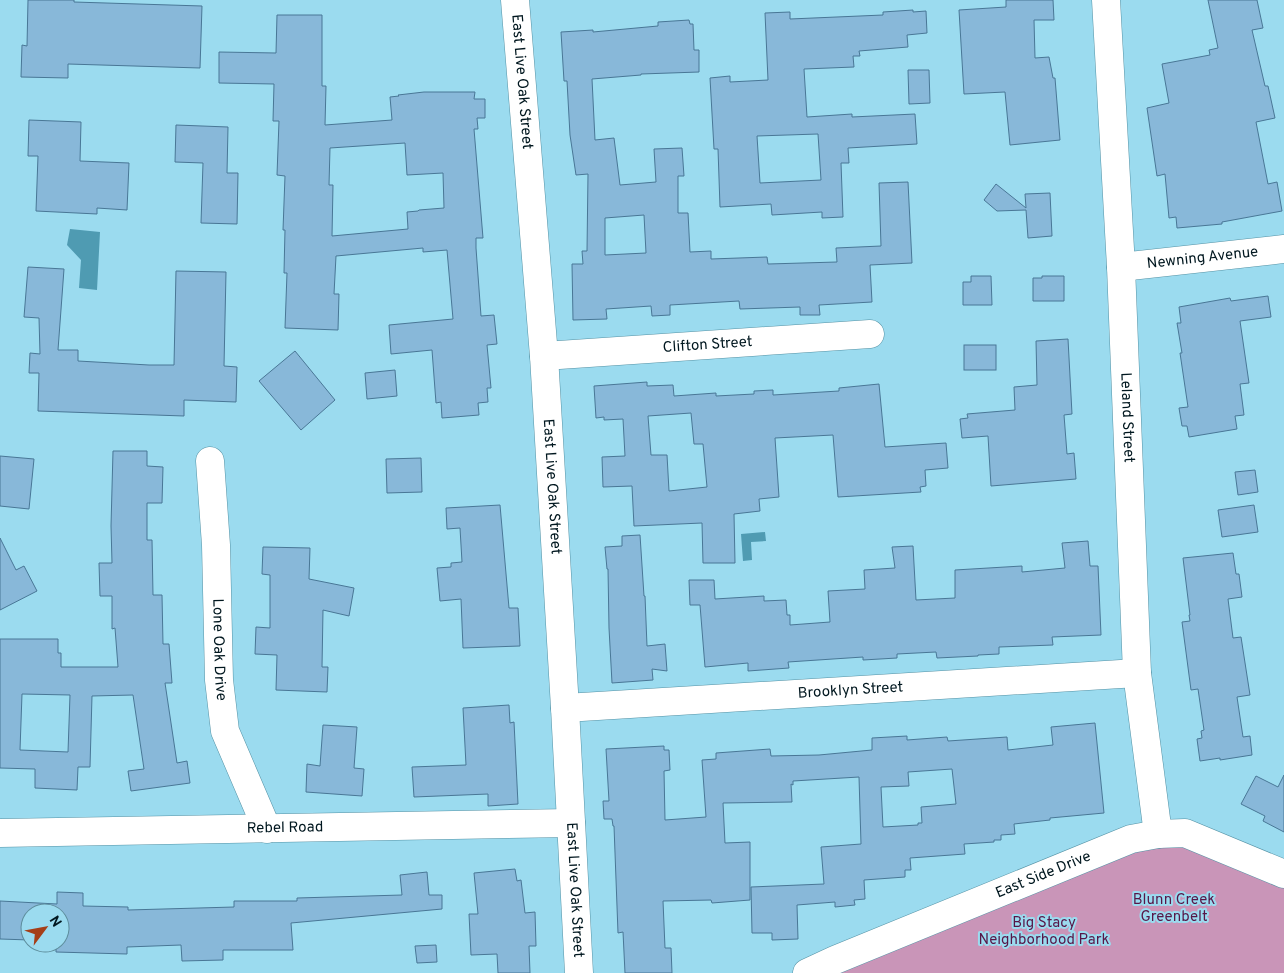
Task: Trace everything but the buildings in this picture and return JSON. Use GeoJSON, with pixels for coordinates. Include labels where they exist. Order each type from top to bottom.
{"type":"FeatureCollection","features":[{"type":"Feature","properties":{"kind":"street","name":"East Live Oak Street"},"geometry":{"type":"LineString","coordinates":[[515,0],[544,356],[579,973]]}},
{"type":"Feature","properties":{"kind":"street","name":"Leland Street"},"geometry":{"type":"LineString","coordinates":[[1106,0],[1121,267],[1137,674],[1158,834]]}},
{"type":"Feature","properties":{"kind":"street","name":"Newning Avenue"},"geometry":{"type":"LineString","coordinates":[[1121,267],[1284,249]]}},
{"type":"Feature","properties":{"kind":"street","name":"Clifton Street"},"geometry":{"type":"LineString","coordinates":[[544,356],[870,334]]}},
{"type":"Feature","properties":{"kind":"street","name":"Lone Oak Drive"},"geometry":{"type":"LineString","coordinates":[[210,461],[216,545],[219,680],[225,730],[266,828]]}},
{"type":"Feature","properties":{"kind":"street","name":"Brooklyn Street"},"geometry":{"type":"LineString","coordinates":[[565,708],[1137,674]]}},
{"type":"Feature","properties":{"kind":"street","name":"Rebel Road"},"geometry":{"type":"LineString","coordinates":[[0,833],[571,823]]}},
{"type":"Feature","properties":{"kind":"street","name":"East Side Drive"},"geometry":{"type":"LineString","coordinates":[[807,973],[844,956],[1131,839],[1158,834],[1185,833],[1284,874]]}},
{"type":"Feature","properties":{"kind":"green space","name":"Blunn Creek Greenbelt"},"geometry":{"type":"Polygon","coordinates":[[[1182,843],[1220,857],[1284,888],[1284,973],[834,973],[1153,846],[1182,843]]]}},
{"type":"Feature","properties":{"kind":"water"},"geometry":{"type":"Polygon","coordinates":[[[70,229],[100,232],[97,290],[79,288],[81,260],[67,245],[70,229]]]}},
{"type":"Feature","properties":{"kind":"water"},"geometry":{"type":"Polygon","coordinates":[[[765,532],[766,541],[751,542],[752,560],[743,561],[741,534],[765,532]]]}},
{"type":"Feature","properties":{"kind":"park label","name":"Big Stacy Neighborhood Park"},"geometry":{"type":"Point","coordinates":[1044,932]}}]}
